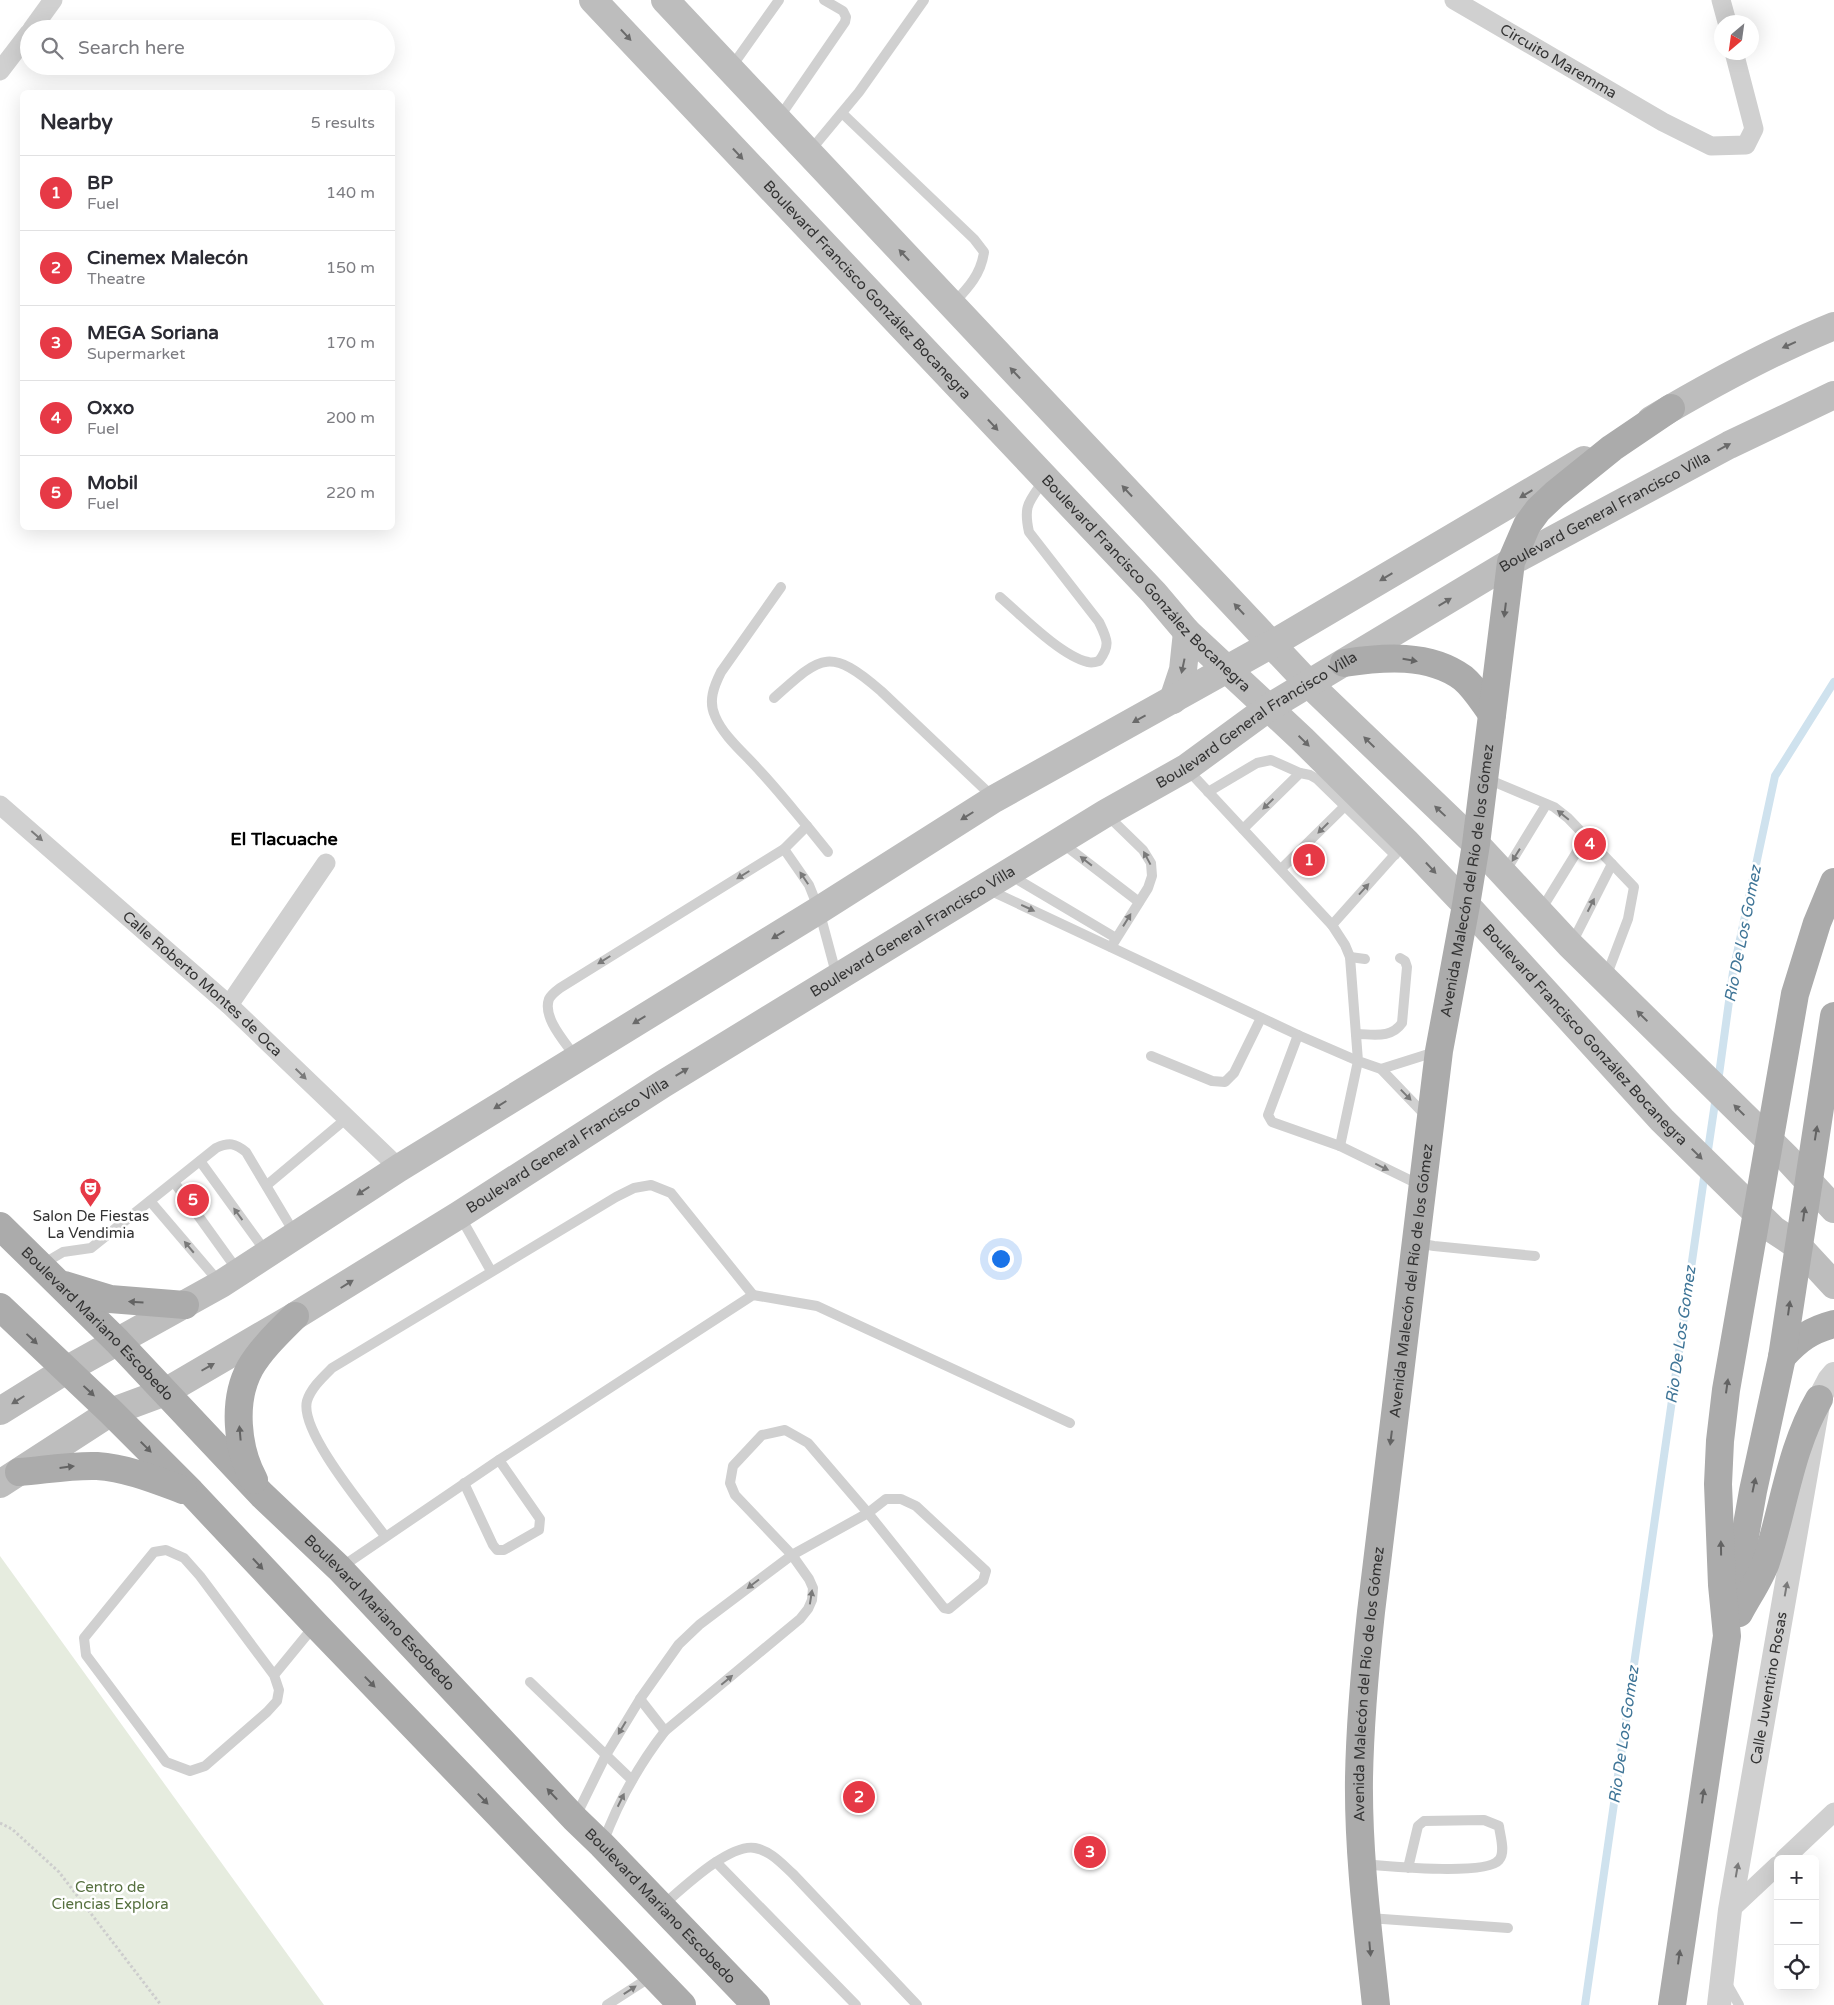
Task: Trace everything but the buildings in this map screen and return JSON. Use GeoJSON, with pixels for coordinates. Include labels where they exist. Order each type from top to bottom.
{"type":"FeatureCollection","features":[{"type":"Feature","properties":{"kind":"main road","name":"Boulevard Francisco González Bocanegra"},"geometry":{"type":"LineString","coordinates":[[593,0],[1044,479],[1154,593],[1187,632],[1268,708],[1351,800],[1400,848],[1466,905],[1662,1120],[1774,1230],[1798,1246],[1834,1285]]}},
{"type":"Feature","properties":{"kind":"main road"},"geometry":{"type":"LineString","coordinates":[[665,0],[1308,684],[1476,844],[1570,945],[1786,1157],[1834,1209]]}},
{"type":"Feature","properties":{"kind":"main road"},"geometry":{"type":"LineString","coordinates":[[0,1411],[66,1370],[185,1305],[230,1278],[399,1168],[819,910],[994,799],[1228,670],[1728,375],[1834,326]]}},
{"type":"Feature","properties":{"kind":"main road","name":"Boulevard General Francisco Villa"},"geometry":{"type":"LineString","coordinates":[[9,1478],[111,1412],[165,1392],[295,1316],[459,1215],[663,1084],[1106,813],[1186,768],[1268,708],[1511,562],[1728,445],[1834,395]]}},
{"type":"Feature","properties":{"kind":"main road","name":"Avenida Malecón del Río de los Gómez"},"geometry":{"type":"LineString","coordinates":[[1371,1996],[1368,1918],[1362,1864],[1359,1780],[1362,1700],[1372,1602],[1439,1051],[1476,844],[1511,562],[1527,525],[1538,510],[1612,448],[1671,408]]}},
{"type":"Feature","properties":{"kind":"main road"},"geometry":{"type":"LineString","coordinates":[[1174,700],[1183,670],[1187,632]]}},
{"type":"Feature","properties":{"kind":"main road"},"geometry":{"type":"LineString","coordinates":[[1344,663],[1396,657],[1426,663],[1462,678],[1473,688],[1492,714]]}},
{"type":"Feature","properties":{"kind":"main road"},"geometry":{"type":"LineString","coordinates":[[1727,1636],[1722,1585],[1718,1484],[1720,1441],[1726,1390],[1795,994],[1817,924],[1834,882]]}},
{"type":"Feature","properties":{"kind":"main road"},"geometry":{"type":"LineString","coordinates":[[1672,2005],[1727,1636],[1753,1491],[1782,1357],[1834,1016]]}},
{"type":"Feature","properties":{"kind":"main road","name":"Boulevard Mariano Escobedo"},"geometry":{"type":"LineString","coordinates":[[0,1226],[117,1341],[262,1495],[339,1568],[575,1819],[756,2005]]}},
{"type":"Feature","properties":{"kind":"main road"},"geometry":{"type":"LineString","coordinates":[[47,1274],[77,1291],[110,1299],[185,1305]]}},
{"type":"Feature","properties":{"kind":"main road"},"geometry":{"type":"LineString","coordinates":[[0,1307],[111,1412],[190,1492],[682,2005]]}},
{"type":"Feature","properties":{"kind":"main road"},"geometry":{"type":"LineString","coordinates":[[262,1495],[252,1477],[243,1449],[239,1420],[240,1400],[244,1379],[250,1367],[295,1316]]}},
{"type":"Feature","properties":{"kind":"main road"},"geometry":{"type":"LineString","coordinates":[[1782,1357],[1803,1336],[1822,1327],[1834,1324]]}},
{"type":"Feature","properties":{"kind":"main road"},"geometry":{"type":"LineString","coordinates":[[1727,1636],[1765,1565],[1800,1437],[1819,1399]]}},
{"type":"Feature","properties":{"kind":"main road"},"geometry":{"type":"LineString","coordinates":[[9,1478],[73,1466],[98,1466],[124,1470],[190,1492]]}},
{"type":"Feature","properties":{"kind":"street"},"geometry":{"type":"LineString","coordinates":[[39,20],[53,0]]}},
{"type":"Feature","properties":{"kind":"street","name":"Circuito Maremma"},"geometry":{"type":"LineString","coordinates":[[1454,0],[1663,122],[1711,146],[1746,145],[1754,129],[1736,60]]}},
{"type":"Feature","properties":{"kind":"street"},"geometry":{"type":"LineString","coordinates":[[1721,0],[1725,15]]}},
{"type":"Feature","properties":{"kind":"street"},"geometry":{"type":"LineString","coordinates":[[0,71],[20,45]]}},
{"type":"Feature","properties":{"kind":"street","name":"Calle Roberto Montes de Oca"},"geometry":{"type":"LineString","coordinates":[[0,805],[229,1005],[399,1168]]}},
{"type":"Feature","properties":{"kind":"street"},"geometry":{"type":"LineString","coordinates":[[229,1005],[326,863]]}},
{"type":"Feature","properties":{"kind":"street","name":"Calle Juventino Rosas"},"geometry":{"type":"LineString","coordinates":[[1719,2005],[1730,1910],[1819,1399],[1834,1374]]}},
{"type":"Feature","properties":{"kind":"street"},"geometry":{"type":"LineString","coordinates":[[1788,1855],[1834,1812]]}},
{"type":"Feature","properties":{"kind":"street"},"geometry":{"type":"LineString","coordinates":[[1730,1910],[1774,1869]]}},
{"type":"Feature","properties":{"kind":"lane"},"geometry":{"type":"LineString","coordinates":[[730,70],[778,0]]}},
{"type":"Feature","properties":{"kind":"lane"},"geometry":{"type":"LineString","coordinates":[[777,121],[845,22],[846,17],[843,11],[824,0]]}},
{"type":"Feature","properties":{"kind":"lane"},"geometry":{"type":"LineString","coordinates":[[808,153],[842,113],[924,0]]}},
{"type":"Feature","properties":{"kind":"lane"},"geometry":{"type":"LineString","coordinates":[[842,113],[974,239],[984,252],[982,265],[973,282],[952,306]]}},
{"type":"Feature","properties":{"kind":"lane"},"geometry":{"type":"LineString","coordinates":[[1000,597],[1060,648],[1073,656],[1088,662],[1099,662],[1107,651],[1107,638],[1099,622],[1029,532],[1025,515],[1029,503],[1044,479]]}},
{"type":"Feature","properties":{"kind":"lane"},"geometry":{"type":"LineString","coordinates":[[780,587],[721,672],[714,686],[711,702],[715,716],[724,730],[828,852]]}},
{"type":"Feature","properties":{"kind":"lane"},"geometry":{"type":"LineString","coordinates":[[774,698],[807,669],[826,660],[844,663],[864,676],[994,799]]}},
{"type":"Feature","properties":{"kind":"lane"},"geometry":{"type":"LineString","coordinates":[[1208,792],[1257,763],[1271,760],[1300,773],[1317,778],[1351,800],[1281,869]]}},
{"type":"Feature","properties":{"kind":"lane"},"geometry":{"type":"LineString","coordinates":[[1186,768],[1332,925],[1350,958],[1358,1061],[1340,1146]]}},
{"type":"Feature","properties":{"kind":"lane"},"geometry":{"type":"LineString","coordinates":[[1243,829],[1300,773]]}},
{"type":"Feature","properties":{"kind":"lane"},"geometry":{"type":"LineString","coordinates":[[1483,777],[1554,807],[1568,818],[1634,887],[1635,890],[1628,919],[1605,980]]}},
{"type":"Feature","properties":{"kind":"lane"},"geometry":{"type":"LineString","coordinates":[[1504,875],[1546,805]]}},
{"type":"Feature","properties":{"kind":"lane"},"geometry":{"type":"LineString","coordinates":[[1106,813],[1143,850],[1151,863],[1152,876],[1148,888],[1113,943]]}},
{"type":"Feature","properties":{"kind":"lane"},"geometry":{"type":"LineString","coordinates":[[576,1058],[551,1020],[547,1010],[549,997],[560,988],[784,849],[806,826]]}},
{"type":"Feature","properties":{"kind":"lane"},"geometry":{"type":"LineString","coordinates":[[1539,913],[1586,837]]}},
{"type":"Feature","properties":{"kind":"lane"},"geometry":{"type":"LineString","coordinates":[[1060,841],[1139,902]]}},
{"type":"Feature","properties":{"kind":"lane"},"geometry":{"type":"LineString","coordinates":[[1332,925],[1400,848]]}},
{"type":"Feature","properties":{"kind":"lane"},"geometry":{"type":"LineString","coordinates":[[784,849],[809,884],[819,910],[838,978]]}},
{"type":"Feature","properties":{"kind":"lane"},"geometry":{"type":"LineString","coordinates":[[1570,945],[1612,864]]}},
{"type":"Feature","properties":{"kind":"lane"},"geometry":{"type":"LineString","coordinates":[[1008,873],[1113,943]]}},
{"type":"Feature","properties":{"kind":"lane"},"geometry":{"type":"LineString","coordinates":[[984,888],[1113,943],[1298,1035],[1381,1069],[1431,1121]]}},
{"type":"Feature","properties":{"kind":"lane"},"geometry":{"type":"LineString","coordinates":[[1350,958],[1365,959]]}},
{"type":"Feature","properties":{"kind":"lane"},"geometry":{"type":"LineString","coordinates":[[1356,1034],[1389,1034],[1397,1030],[1402,1023],[1407,967],[1405,961],[1400,958]]}},
{"type":"Feature","properties":{"kind":"lane"},"geometry":{"type":"LineString","coordinates":[[1151,1056],[1212,1081],[1225,1082],[1234,1073],[1261,1018]]}},
{"type":"Feature","properties":{"kind":"lane"},"geometry":{"type":"LineString","coordinates":[[1298,1035],[1268,1115],[1272,1122],[1340,1146],[1423,1187]]}},
{"type":"Feature","properties":{"kind":"lane"},"geometry":{"type":"LineString","coordinates":[[1381,1069],[1439,1051]]}},
{"type":"Feature","properties":{"kind":"lane"},"geometry":{"type":"LineString","coordinates":[[267,1185],[348,1118]]}},
{"type":"Feature","properties":{"kind":"lane"},"geometry":{"type":"LineString","coordinates":[[47,1274],[63,1252],[91,1248],[216,1148],[228,1143],[238,1146],[246,1152],[296,1235]]}},
{"type":"Feature","properties":{"kind":"lane"},"geometry":{"type":"LineString","coordinates":[[200,1161],[267,1253]]}},
{"type":"Feature","properties":{"kind":"lane"},"geometry":{"type":"LineString","coordinates":[[174,1182],[230,1278]]}},
{"type":"Feature","properties":{"kind":"lane"},"geometry":{"type":"LineString","coordinates":[[385,1536],[319,1445],[309,1424],[306,1402],[315,1385],[332,1368],[491,1271],[616,1197],[634,1188],[652,1185],[671,1193],[753,1295],[817,1306],[1070,1423]]}},
{"type":"Feature","properties":{"kind":"lane"},"geometry":{"type":"LineString","coordinates":[[150,1201],[230,1278]]}},
{"type":"Feature","properties":{"kind":"lane"},"geometry":{"type":"LineString","coordinates":[[459,1215],[491,1271]]}},
{"type":"Feature","properties":{"kind":"lane"},"geometry":{"type":"LineString","coordinates":[[1415,1243],[1535,1256]]}},
{"type":"Feature","properties":{"kind":"lane"},"geometry":{"type":"LineString","coordinates":[[339,1568],[464,1483],[753,1295]]}},
{"type":"Feature","properties":{"kind":"lane"},"geometry":{"type":"LineString","coordinates":[[575,1819],[606,1755],[640,1699],[679,1644],[699,1625],[792,1555],[868,1513],[886,1499],[901,1499],[916,1506],[986,1571],[983,1582],[949,1608],[944,1608],[868,1513],[808,1444],[785,1430],[762,1436],[733,1466],[730,1482],[736,1496],[792,1555],[804,1570],[813,1588],[812,1600],[800,1619],[665,1732],[649,1752],[618,1805],[602,1845]]}},
{"type":"Feature","properties":{"kind":"lane"},"geometry":{"type":"LineString","coordinates":[[464,1483],[497,1550],[504,1550],[539,1530],[540,1519],[499,1460]]}},
{"type":"Feature","properties":{"kind":"lane"},"geometry":{"type":"LineString","coordinates":[[166,1550],[184,1558],[200,1576],[274,1675],[279,1690],[277,1701],[205,1766],[190,1771],[166,1762],[86,1655],[84,1638],[154,1552],[166,1550]]}},
{"type":"Feature","properties":{"kind":"lane"},"geometry":{"type":"LineString","coordinates":[[274,1675],[316,1625]]}},
{"type":"Feature","properties":{"kind":"lane"},"geometry":{"type":"LineString","coordinates":[[530,1682],[632,1780]]}},
{"type":"Feature","properties":{"kind":"lane"},"geometry":{"type":"LineString","coordinates":[[640,1699],[665,1732]]}},
{"type":"Feature","properties":{"kind":"lane"},"geometry":{"type":"LineString","coordinates":[[1362,1864],[1408,1868],[1480,1868],[1494,1864],[1500,1859],[1503,1851],[1499,1826],[1484,1820],[1424,1821],[1418,1826],[1408,1868]]}},
{"type":"Feature","properties":{"kind":"lane"},"geometry":{"type":"LineString","coordinates":[[661,1908],[699,1874],[716,1862],[739,1851],[755,1848],[775,1857],[917,2005]]}},
{"type":"Feature","properties":{"kind":"lane"},"geometry":{"type":"LineString","coordinates":[[716,1862],[856,2005]]}},
{"type":"Feature","properties":{"kind":"lane"},"geometry":{"type":"LineString","coordinates":[[1368,1918],[1508,1928]]}},
{"type":"Feature","properties":{"kind":"lane"},"geometry":{"type":"LineString","coordinates":[[607,2005],[653,1975]]}},
{"type":"Feature","properties":{"kind":"lane"},"geometry":{"type":"LineString","coordinates":[[1723,1977],[1739,2005]]}},
{"type":"Feature","properties":{"kind":"path"},"geometry":{"type":"LineString","coordinates":[[0,1823],[12,1829],[59,1872],[160,2005]]}},
{"type":"Feature","properties":{"kind":"green space","name":"Centro de Ciencias Explora"},"geometry":{"type":"Polygon","coordinates":[[[0,1556],[324,2005],[0,2005],[0,1556]]]}},
{"type":"Feature","properties":{"kind":"waterway","name":"Rio De Los Gomez"},"geometry":{"type":"LineString","coordinates":[[1718,1082],[1733,972],[1775,776],[1834,682]]}},
{"type":"Feature","properties":{"kind":"waterway","name":"Rio De Los Gomez"},"geometry":{"type":"LineString","coordinates":[[1707,1157],[1716,1096]]}},
{"type":"Feature","properties":{"kind":"waterway","name":"Rio De Los Gomez"},"geometry":{"type":"LineString","coordinates":[[1585,2005],[1705,1171]]}},
{"type":"Feature","properties":{"kind":"place","name":"Oxxo"},"geometry":{"type":"Point","coordinates":[1590,844]}},
{"type":"Feature","properties":{"kind":"place","name":"BP"},"geometry":{"type":"Point","coordinates":[1309,860]}},
{"type":"Feature","properties":{"kind":"place","name":"Mobil"},"geometry":{"type":"Point","coordinates":[193,1200]}},
{"type":"Feature","properties":{"kind":"place","name":"Salon De Fiestas La Vendimia"},"geometry":{"type":"Point","coordinates":[91,1207]}},
{"type":"Feature","properties":{"kind":"place","name":"Cinemex Malecón"},"geometry":{"type":"Point","coordinates":[859,1797]}},
{"type":"Feature","properties":{"kind":"place","name":"MEGA Soriana"},"geometry":{"type":"Point","coordinates":[1090,1852]}},
{"type":"Feature","properties":{"kind":"district","name":"El Tlacuache"},"geometry":{"type":"Point","coordinates":[284,839]}}]}
